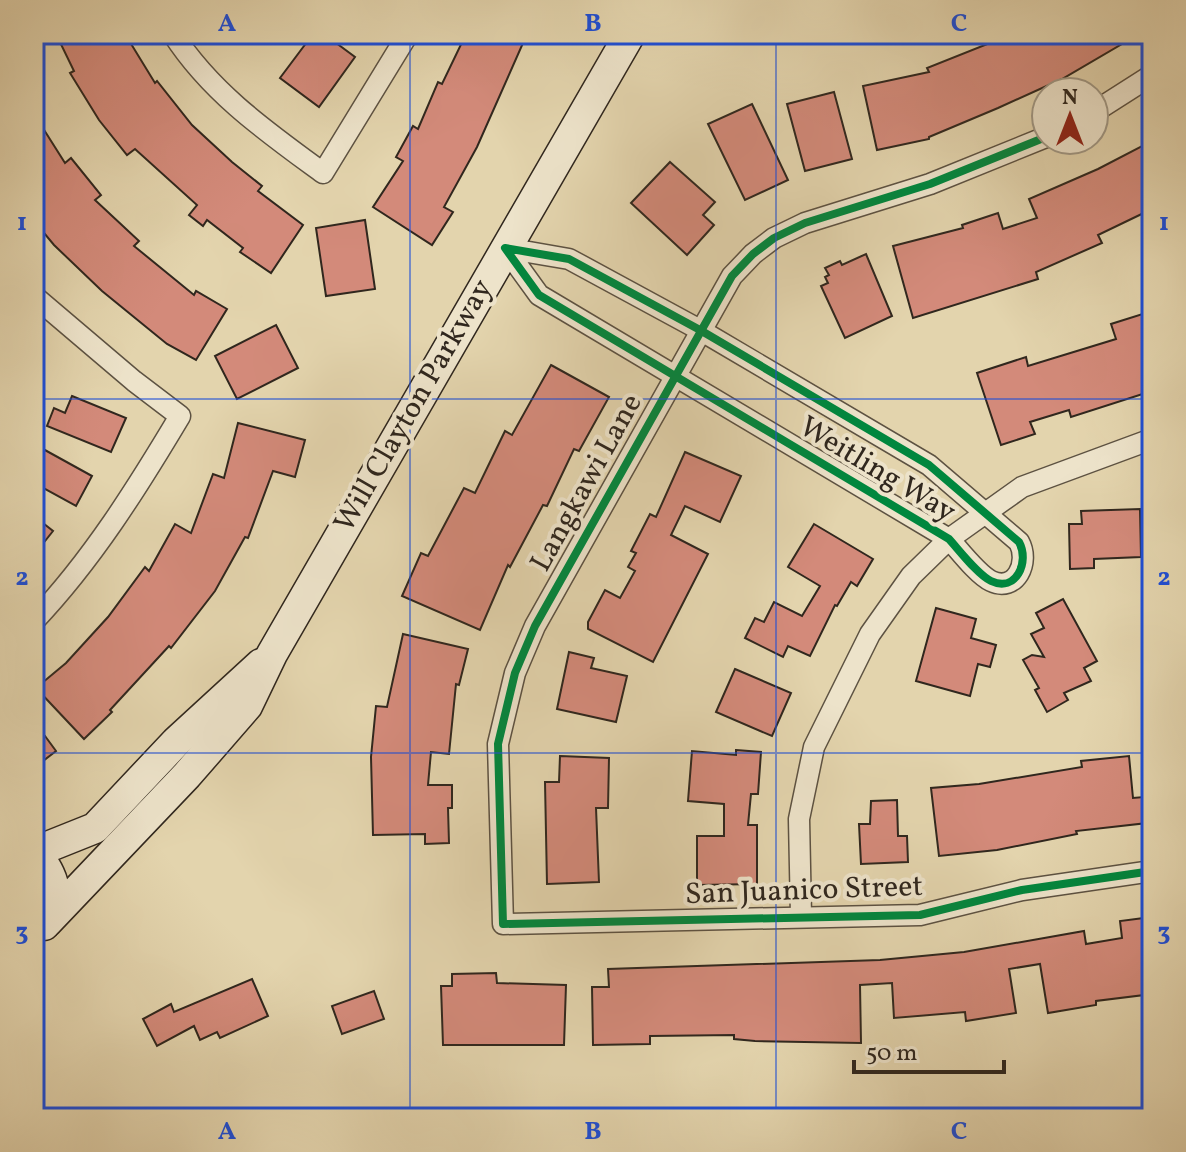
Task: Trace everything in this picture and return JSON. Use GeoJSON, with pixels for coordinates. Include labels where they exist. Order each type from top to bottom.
{"type":"FeatureCollection","features":[{"type":"Feature","properties":{"kind":"street"},"geometry":{"type":"LineString","coordinates":[[173,34],[226,99],[323,173],[408,34]]}},
{"type":"Feature","properties":{"kind":"street","name":"Will Clayton Parkway"},"geometry":{"type":"LineString","coordinates":[[40,929],[187,775],[247,706],[272,654],[630,34]]}},
{"type":"Feature","properties":{"kind":"street"},"geometry":{"type":"LineString","coordinates":[[1110,103],[1150,81]]}},
{"type":"Feature","properties":{"kind":"street","name":"Langkawi Lane"},"geometry":{"type":"LineString","coordinates":[[503,924],[498,744],[515,673],[535,626],[732,276],[774,238],[805,223],[967,171],[1030,144]]}},
{"type":"Feature","properties":{"kind":"street","name":"Weitling Way"},"geometry":{"type":"LineString","coordinates":[[505,248],[569,259],[700,330],[929,465],[1019,542],[1025,562],[1020,572],[1002,583],[991,581],[949,539],[539,295],[505,248]]}},
{"type":"Feature","properties":{"kind":"street"},"geometry":{"type":"LineString","coordinates":[[34,296],[180,416],[135,491],[34,621]]}},
{"type":"Feature","properties":{"kind":"street"},"geometry":{"type":"LineString","coordinates":[[801,916],[799,819],[814,747],[870,634],[911,576],[949,539],[1022,487],[1152,439]]}},
{"type":"Feature","properties":{"kind":"street","name":"Will Clayton Parkway"},"geometry":{"type":"LineString","coordinates":[[34,851],[95,828],[176,742],[272,654]]}},
{"type":"Feature","properties":{"kind":"street"},"geometry":{"type":"LineString","coordinates":[[34,851],[50,873],[54,889],[53,906],[40,929]]}},
{"type":"Feature","properties":{"kind":"street","name":"San Juanico Street"},"geometry":{"type":"LineString","coordinates":[[503,924],[920,915],[1022,890],[1152,871]]}},
{"type":"Feature","properties":{"kind":"building"},"geometry":{"type":"Polygon","coordinates":[[[56,34],[125,34],[155,83],[157,81],[192,125],[262,186],[258,191],[303,225],[271,273],[240,252],[243,248],[207,220],[203,226],[189,215],[197,205],[135,149],[127,155],[99,120],[70,73],[74,71],[56,34]]]}},
{"type":"Feature","properties":{"kind":"building"},"geometry":{"type":"Polygon","coordinates":[[[313,34],[324,34],[355,57],[319,107],[280,78],[313,34]]]}},
{"type":"Feature","properties":{"kind":"building"},"geometry":{"type":"Polygon","coordinates":[[[466,34],[527,34],[477,147],[444,207],[453,212],[432,245],[373,207],[403,161],[396,157],[413,126],[418,129],[438,82],[442,84],[466,34]]]}},
{"type":"Feature","properties":{"kind":"building"},"geometry":{"type":"Polygon","coordinates":[[[997,34],[1139,34],[1067,76],[1030,76],[1030,94],[929,139],[877,150],[863,86],[929,72],[927,68],[1000,39],[997,34]]]}},
{"type":"Feature","properties":{"kind":"building"},"geometry":{"type":"Polygon","coordinates":[[[834,92],[852,159],[805,171],[787,104],[834,92]]]}},
{"type":"Feature","properties":{"kind":"building"},"geometry":{"type":"Polygon","coordinates":[[[752,104],[788,180],[745,200],[708,124],[752,104]]]}},
{"type":"Feature","properties":{"kind":"building"},"geometry":{"type":"Polygon","coordinates":[[[34,114],[65,163],[71,158],[101,195],[95,200],[139,241],[134,246],[194,295],[196,291],[227,309],[196,360],[167,344],[102,291],[34,221],[34,114]]]}},
{"type":"Feature","properties":{"kind":"building"},"geometry":{"type":"Polygon","coordinates":[[[1144,145],[1152,162],[1152,209],[1098,235],[1102,243],[1036,272],[1038,279],[913,318],[893,246],[963,228],[962,225],[998,213],[1003,229],[1037,218],[1029,199],[1144,145]]]}},
{"type":"Feature","properties":{"kind":"building"},"geometry":{"type":"Polygon","coordinates":[[[670,162],[715,202],[703,215],[714,225],[687,255],[631,203],[670,162]]]}},
{"type":"Feature","properties":{"kind":"building"},"geometry":{"type":"Polygon","coordinates":[[[365,220],[375,289],[326,296],[316,228],[365,220]]]}},
{"type":"Feature","properties":{"kind":"building"},"geometry":{"type":"Polygon","coordinates":[[[866,254],[892,316],[845,338],[821,286],[828,283],[825,277],[829,275],[825,268],[840,261],[842,265],[866,254]]]}},
{"type":"Feature","properties":{"kind":"building"},"geometry":{"type":"Polygon","coordinates":[[[1152,311],[1152,391],[1071,417],[1069,410],[1030,422],[1035,434],[1001,445],[977,373],[1026,357],[1028,366],[1116,339],[1111,324],[1152,311]]]}},
{"type":"Feature","properties":{"kind":"building"},"geometry":{"type":"Polygon","coordinates":[[[276,325],[298,368],[237,399],[215,356],[276,325]]]}},
{"type":"Feature","properties":{"kind":"building"},"geometry":{"type":"Polygon","coordinates":[[[551,365],[609,397],[579,451],[574,449],[547,506],[543,505],[510,567],[508,565],[480,630],[402,596],[421,553],[428,556],[464,488],[475,493],[505,431],[512,435],[551,365]]]}},
{"type":"Feature","properties":{"kind":"building"},"geometry":{"type":"Polygon","coordinates":[[[72,396],[126,418],[111,452],[47,426],[54,408],[65,413],[72,396]]]}},
{"type":"Feature","properties":{"kind":"building"},"geometry":{"type":"Polygon","coordinates":[[[238,423],[305,440],[295,477],[273,471],[248,538],[245,537],[215,591],[171,648],[169,646],[110,710],[112,712],[84,739],[36,688],[66,663],[108,617],[145,567],[149,571],[175,524],[191,533],[213,474],[224,478],[238,423]]]}},
{"type":"Feature","properties":{"kind":"building"},"geometry":{"type":"Polygon","coordinates":[[[34,444],[92,476],[76,506],[34,483],[34,444]]]}},
{"type":"Feature","properties":{"kind":"building"},"geometry":{"type":"Polygon","coordinates":[[[685,452],[741,476],[720,522],[685,506],[671,535],[708,554],[653,662],[588,629],[588,622],[605,590],[620,598],[635,571],[628,567],[636,553],[631,551],[650,514],[656,517],[685,452]]]}},
{"type":"Feature","properties":{"kind":"building"},"geometry":{"type":"Polygon","coordinates":[[[1140,509],[1141,557],[1094,559],[1094,568],[1070,569],[1069,524],[1082,524],[1081,511],[1140,509]]]}},
{"type":"Feature","properties":{"kind":"building"},"geometry":{"type":"Polygon","coordinates":[[[34,516],[53,531],[34,555],[34,516]]]}},
{"type":"Feature","properties":{"kind":"building"},"geometry":{"type":"Polygon","coordinates":[[[814,524],[873,559],[857,586],[851,582],[835,605],[810,656],[788,646],[783,657],[745,638],[755,618],[764,622],[774,602],[802,616],[820,586],[788,567],[814,524]]]}},
{"type":"Feature","properties":{"kind":"building"},"geometry":{"type":"Polygon","coordinates":[[[1063,599],[1097,661],[1084,668],[1091,681],[1064,693],[1068,700],[1047,712],[1035,690],[1039,688],[1023,660],[1032,655],[1044,657],[1031,634],[1044,628],[1036,613],[1063,599]]]}},
{"type":"Feature","properties":{"kind":"building"},"geometry":{"type":"Polygon","coordinates":[[[936,608],[976,619],[971,638],[996,645],[990,667],[978,664],[970,696],[916,681],[936,608]]]}},
{"type":"Feature","properties":{"kind":"building"},"geometry":{"type":"Polygon","coordinates":[[[403,634],[468,649],[459,685],[456,684],[449,754],[431,752],[428,785],[452,785],[452,808],[448,808],[449,843],[425,844],[425,834],[373,835],[371,757],[376,706],[387,707],[403,634]]]}},
{"type":"Feature","properties":{"kind":"building"},"geometry":{"type":"Polygon","coordinates":[[[569,652],[594,658],[591,668],[627,676],[616,722],[557,709],[569,652]]]}},
{"type":"Feature","properties":{"kind":"building"},"geometry":{"type":"Polygon","coordinates":[[[735,669],[791,693],[772,736],[716,712],[735,669]]]}},
{"type":"Feature","properties":{"kind":"building"},"geometry":{"type":"Polygon","coordinates":[[[34,721],[56,751],[34,768],[34,721]]]}},
{"type":"Feature","properties":{"kind":"building"},"geometry":{"type":"Polygon","coordinates":[[[736,750],[761,752],[758,794],[751,794],[748,825],[757,825],[757,884],[697,885],[697,836],[724,836],[724,804],[688,801],[692,751],[736,755],[736,750]]]}},
{"type":"Feature","properties":{"kind":"building"},"geometry":{"type":"Polygon","coordinates":[[[560,756],[609,758],[608,808],[596,808],[599,882],[547,884],[545,782],[559,782],[560,756]]]}},
{"type":"Feature","properties":{"kind":"building"},"geometry":{"type":"Polygon","coordinates":[[[1129,756],[1133,798],[1144,797],[1147,823],[1076,831],[1077,834],[997,850],[939,856],[931,788],[979,784],[1082,767],[1081,761],[1129,756]]]}},
{"type":"Feature","properties":{"kind":"building"},"geometry":{"type":"Polygon","coordinates":[[[897,800],[898,836],[907,836],[908,862],[861,864],[859,824],[870,824],[871,801],[897,800]]]}},
{"type":"Feature","properties":{"kind":"building"},"geometry":{"type":"Polygon","coordinates":[[[1152,917],[1152,994],[1096,1001],[1096,1005],[1048,1013],[1040,964],[1009,969],[1016,1013],[966,1021],[965,1012],[894,1018],[892,983],[860,985],[861,1043],[755,1041],[734,1039],[734,1035],[650,1036],[650,1044],[593,1045],[592,987],[609,987],[608,969],[880,960],[964,952],[1084,931],[1086,944],[1122,938],[1120,921],[1152,917]]]}},
{"type":"Feature","properties":{"kind":"building"},"geometry":{"type":"Polygon","coordinates":[[[496,973],[497,983],[566,985],[564,1045],[443,1045],[441,986],[452,986],[452,974],[496,973]]]}},
{"type":"Feature","properties":{"kind":"building"},"geometry":{"type":"Polygon","coordinates":[[[252,979],[268,1016],[220,1038],[217,1032],[200,1040],[194,1026],[157,1046],[143,1019],[171,1004],[174,1012],[252,979]]]}},
{"type":"Feature","properties":{"kind":"building"},"geometry":{"type":"Polygon","coordinates":[[[374,991],[384,1019],[342,1034],[332,1006],[374,991]]]}},
{"type":"Feature","properties":{"kind":"cycle path"},"geometry":{"type":"LineString","coordinates":[[1030,143],[930,184],[805,223],[774,238],[732,276],[535,626],[515,673],[498,744],[503,924],[920,915],[1022,890],[1152,871]]}},
{"type":"Feature","properties":{"kind":"cycle path"},"geometry":{"type":"LineString","coordinates":[[505,248],[569,259],[700,330],[929,465],[1019,542],[1023,558],[1018,574],[1007,583],[991,581],[949,539],[539,295],[505,248]]}}]}
